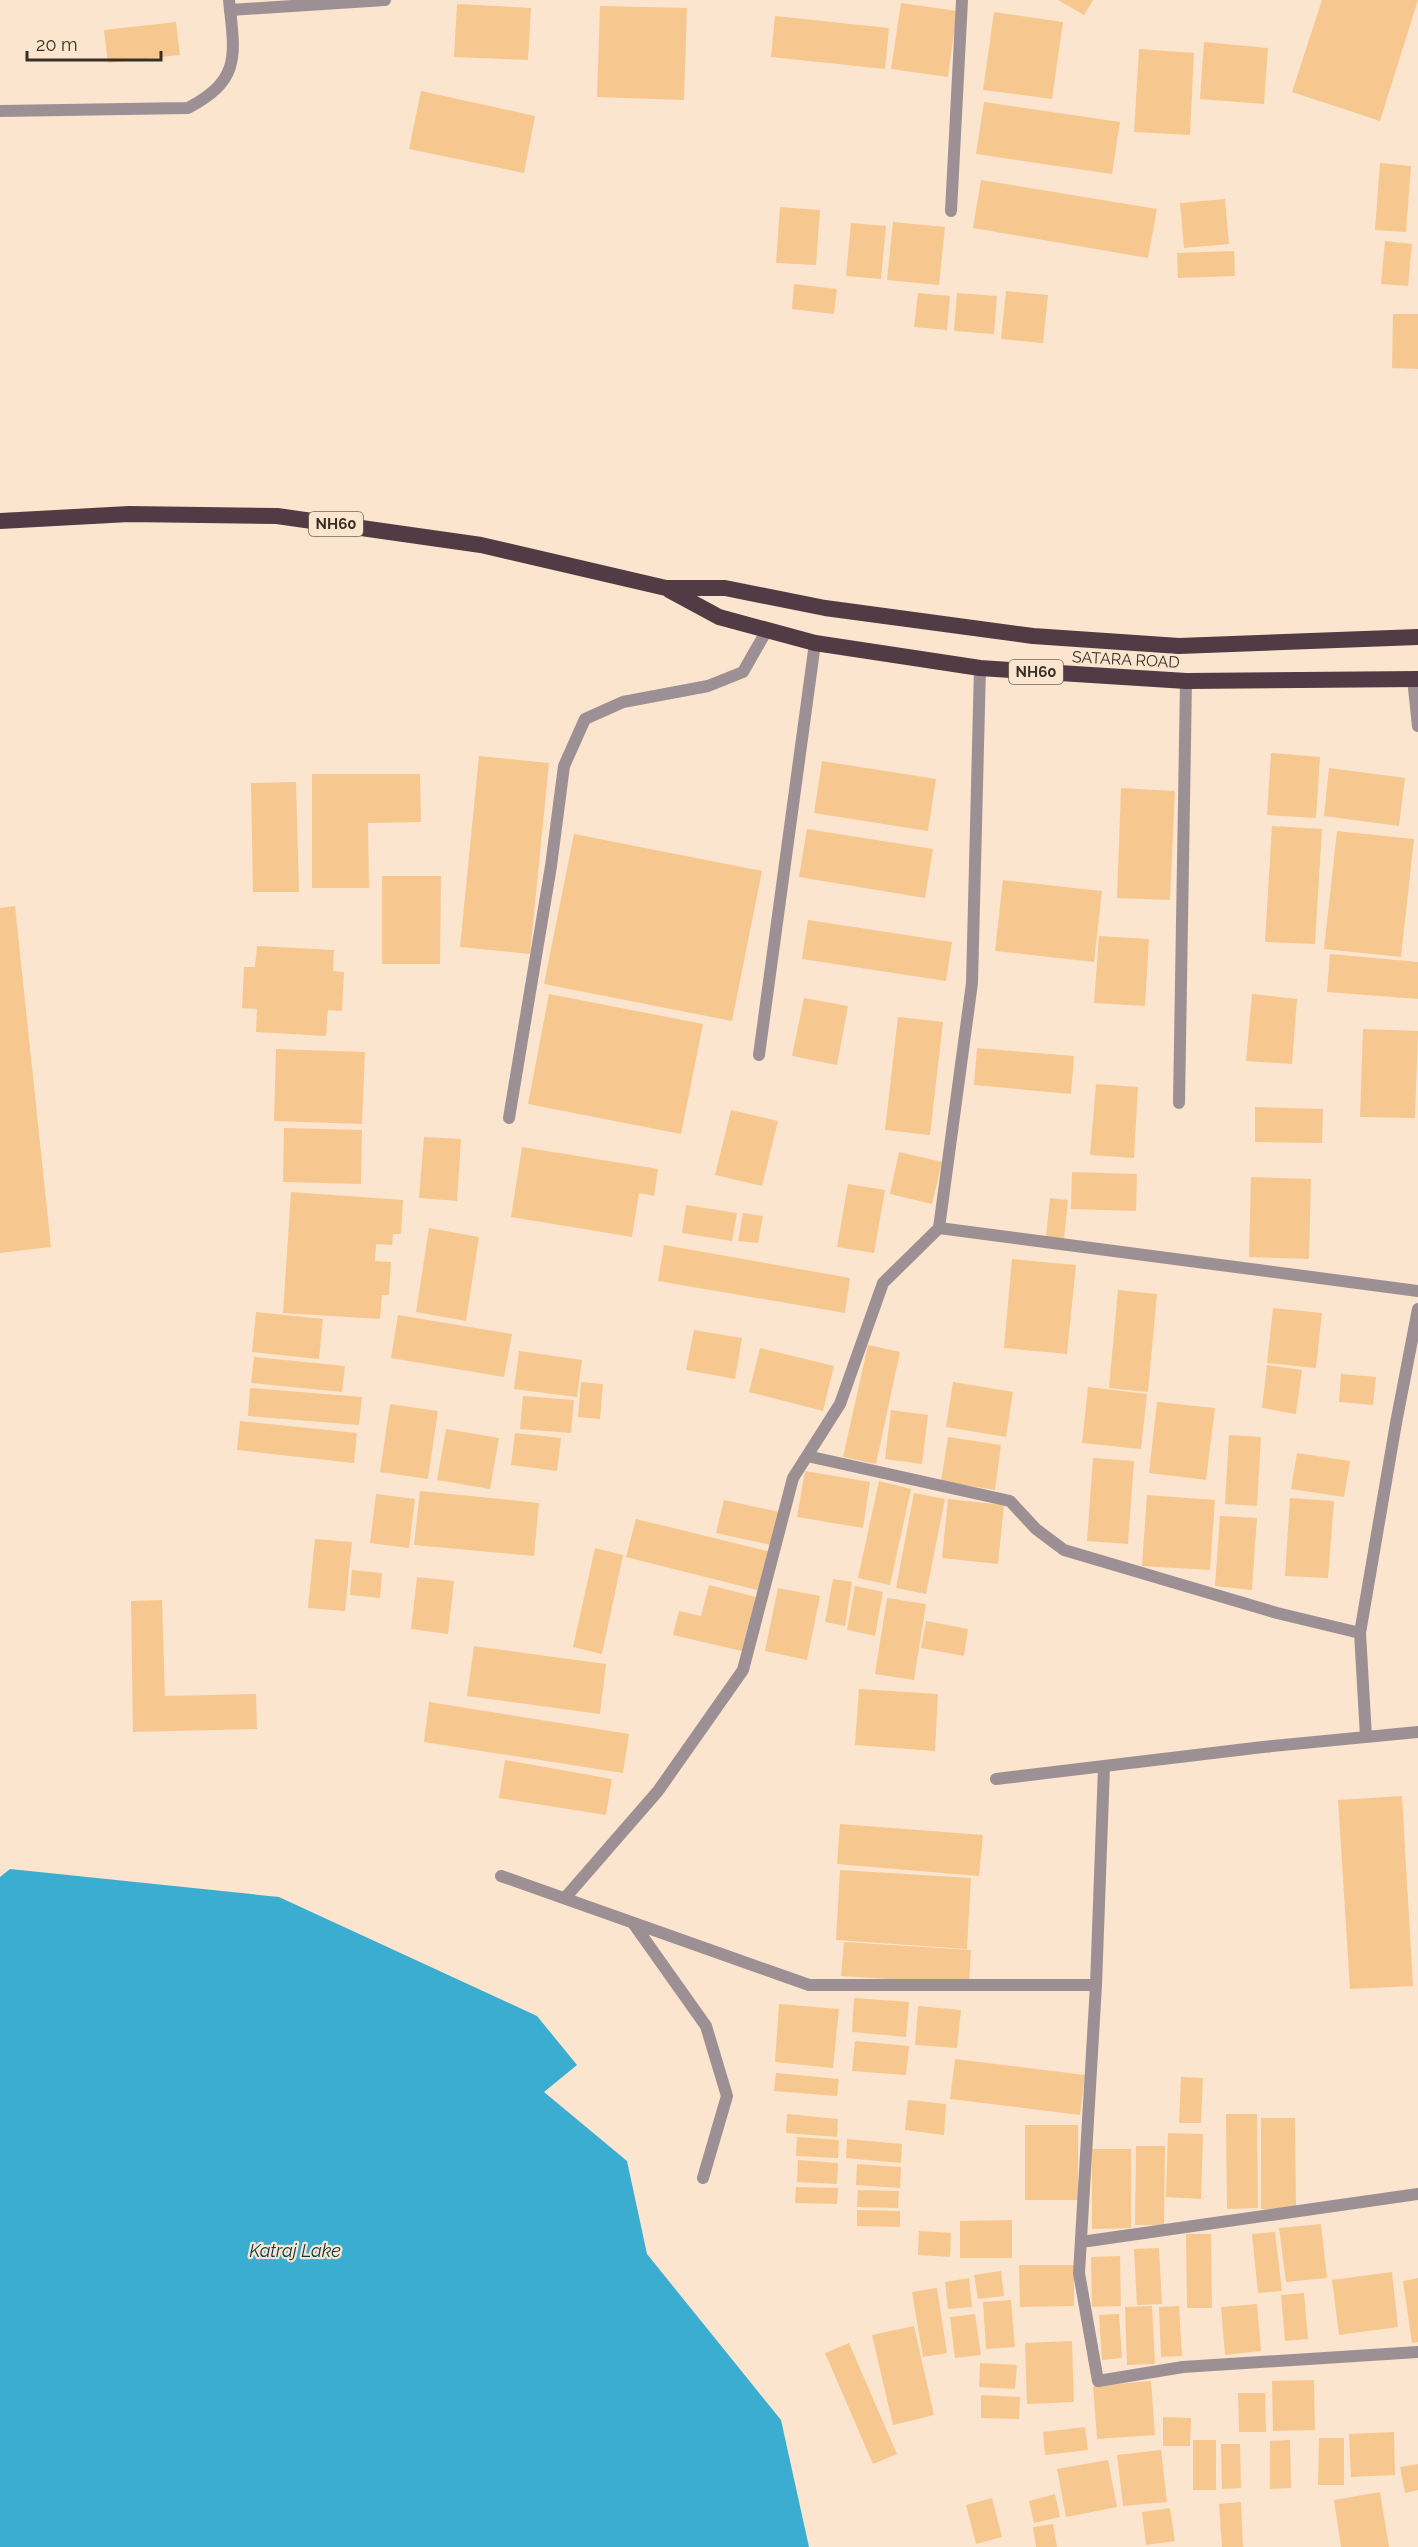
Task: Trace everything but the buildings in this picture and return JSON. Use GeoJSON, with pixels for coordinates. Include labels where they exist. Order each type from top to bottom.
{"type":"FeatureCollection","features":[{"type":"Feature","properties":{"kind":"highway","name":"NH60"},"geometry":{"type":"LineString","coordinates":[[0,521],[129,514],[277,516],[481,545],[666,588],[725,588],[825,608],[1033,636],[1168,645],[1418,637]]}},
{"type":"Feature","properties":{"kind":"highway","name":"SATARA ROAD"},"geometry":{"type":"LineString","coordinates":[[666,588],[719,617],[815,643],[980,668],[1186,681],[1416,679]]}},
{"type":"Feature","properties":{"kind":"street"},"geometry":{"type":"LineString","coordinates":[[0,111],[188,108],[208,97],[230,70],[235,50],[230,5],[385,0]]}},
{"type":"Feature","properties":{"kind":"street"},"geometry":{"type":"LineString","coordinates":[[951,211],[962,0]]}},
{"type":"Feature","properties":{"kind":"street"},"geometry":{"type":"LineString","coordinates":[[509,1118],[551,866],[564,766],[585,719],[622,702],[708,686],[742,672],[767,630]]}},
{"type":"Feature","properties":{"kind":"street"},"geometry":{"type":"LineString","coordinates":[[759,1055],[815,643]]}},
{"type":"Feature","properties":{"kind":"street"},"geometry":{"type":"LineString","coordinates":[[565,1899],[658,1791],[743,1670],[793,1478],[840,1404],[883,1283],[939,1228],[972,984],[980,668]]}},
{"type":"Feature","properties":{"kind":"street"},"geometry":{"type":"LineString","coordinates":[[1416,679],[1418,726]]}},
{"type":"Feature","properties":{"kind":"street"},"geometry":{"type":"LineString","coordinates":[[1179,1103],[1186,681]]}},
{"type":"Feature","properties":{"kind":"street"},"geometry":{"type":"LineString","coordinates":[[939,1228],[1418,1291]]}},
{"type":"Feature","properties":{"kind":"street"},"geometry":{"type":"LineString","coordinates":[[1366,1737],[1360,1633],[1418,1309]]}},
{"type":"Feature","properties":{"kind":"street"},"geometry":{"type":"LineString","coordinates":[[807,1456],[1010,1501],[1036,1529],[1064,1550],[1277,1613],[1360,1633]]}},
{"type":"Feature","properties":{"kind":"street"},"geometry":{"type":"LineString","coordinates":[[996,1779],[1263,1747],[1418,1732]]}},
{"type":"Feature","properties":{"kind":"street"},"geometry":{"type":"LineString","coordinates":[[1104,1767],[1096,1985],[1079,2273],[1098,2381],[1183,2367],[1418,2352]]}},
{"type":"Feature","properties":{"kind":"street"},"geometry":{"type":"LineString","coordinates":[[501,1876],[809,1985],[1096,1985]]}},
{"type":"Feature","properties":{"kind":"street"},"geometry":{"type":"LineString","coordinates":[[633,1923],[706,2026],[727,2096],[703,2178]]}},
{"type":"Feature","properties":{"kind":"street"},"geometry":{"type":"LineString","coordinates":[[1081,2242],[1418,2194]]}},
{"type":"Feature","properties":{"kind":"water","name":"Katraj Lake"},"geometry":{"type":"Polygon","coordinates":[[[10,1869],[279,1897],[537,2016],[577,2065],[544,2092],[627,2161],[647,2254],[781,2420],[809,2547],[0,2547],[0,1877],[10,1869]]]}}]}
